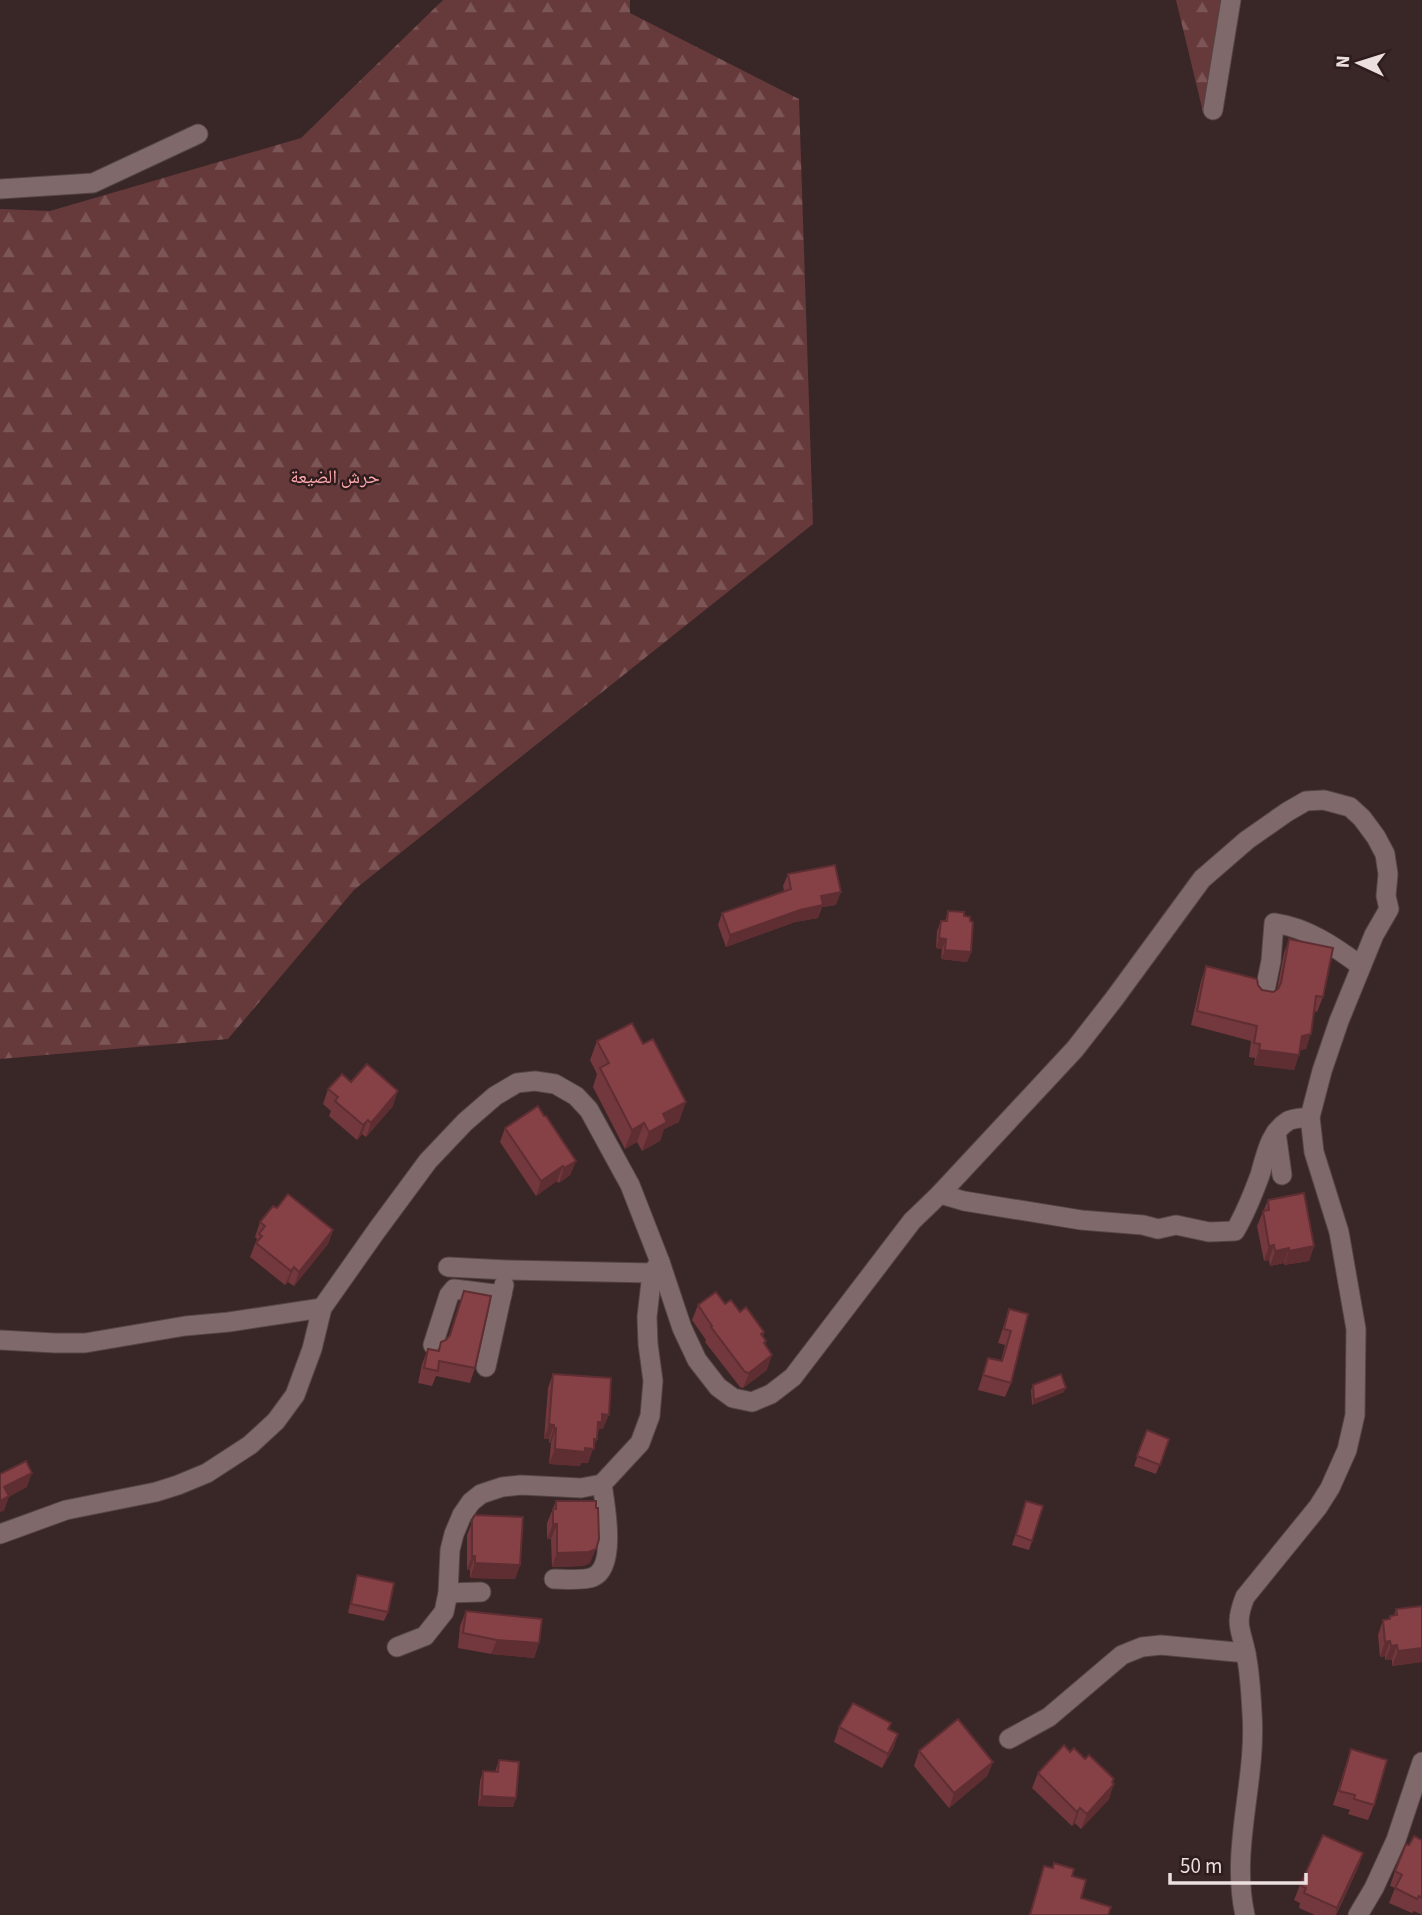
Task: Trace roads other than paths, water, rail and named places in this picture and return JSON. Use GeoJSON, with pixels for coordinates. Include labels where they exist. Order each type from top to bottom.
{"type":"FeatureCollection","features":[{"type":"Feature","properties":{"kind":"street"},"geometry":{"type":"LineString","coordinates":[[1213,110],[1231,0]]}},
{"type":"Feature","properties":{"kind":"street"},"geometry":{"type":"LineString","coordinates":[[0,189],[93,183],[198,134]]}},
{"type":"Feature","properties":{"kind":"street"},"geometry":{"type":"LineString","coordinates":[[0,1534],[66,1510],[178,1485],[207,1473],[250,1445],[276,1421],[295,1395],[312,1349],[322,1308],[428,1161],[465,1122],[517,1083],[535,1081],[555,1084],[576,1096],[589,1110],[629,1185],[649,1238],[656,1267],[697,1360],[718,1387],[733,1398],[752,1402],[771,1394],[793,1377],[912,1221],[1075,1049],[1202,879],[1247,840],[1306,802],[1324,800],[1350,807],[1362,818],[1385,854],[1389,909],[1374,935],[1339,1021],[1310,1117],[1314,1153],[1339,1232],[1356,1329],[1355,1415],[1347,1451],[1331,1488],[1245,1597],[1238,1614],[1239,1631],[1246,1653],[1254,1742],[1241,1870],[1245,1915]]}},
{"type":"Feature","properties":{"kind":"street"},"geometry":{"type":"LineString","coordinates":[[1264,995],[1271,961],[1274,923],[1307,931],[1361,966]]}},
{"type":"Feature","properties":{"kind":"street"},"geometry":{"type":"LineString","coordinates":[[940,1194],[964,1201],[1081,1220],[1143,1225],[1158,1229],[1176,1225],[1209,1232],[1235,1231],[1260,1174],[1267,1148],[1276,1132],[1289,1119],[1310,1117]]}},
{"type":"Feature","properties":{"kind":"street"},"geometry":{"type":"LineString","coordinates":[[1276,1132],[1282,1175]]}},
{"type":"Feature","properties":{"kind":"street"},"geometry":{"type":"LineString","coordinates":[[448,1267],[507,1270],[656,1267]]}},
{"type":"Feature","properties":{"kind":"street"},"geometry":{"type":"LineString","coordinates":[[397,1647],[425,1636],[444,1612],[454,1534],[462,1515],[481,1494],[502,1487],[521,1485],[581,1488],[602,1484],[640,1443],[650,1416],[653,1381],[647,1317],[656,1267]]}},
{"type":"Feature","properties":{"kind":"street"},"geometry":{"type":"LineString","coordinates":[[486,1367],[507,1270]]}},
{"type":"Feature","properties":{"kind":"street"},"geometry":{"type":"LineString","coordinates":[[433,1345],[449,1295],[454,1289],[502,1296]]}},
{"type":"Feature","properties":{"kind":"street"},"geometry":{"type":"LineString","coordinates":[[0,1340],[85,1343],[185,1326],[322,1308]]}},
{"type":"Feature","properties":{"kind":"street"},"geometry":{"type":"LineString","coordinates":[[554,1579],[592,1578],[601,1572],[608,1534],[602,1484]]}},
{"type":"Feature","properties":{"kind":"street"},"geometry":{"type":"LineString","coordinates":[[448,1593],[481,1592]]}},
{"type":"Feature","properties":{"kind":"street"},"geometry":{"type":"LineString","coordinates":[[1009,1739],[1049,1717],[1122,1655],[1142,1647],[1161,1645],[1246,1653]]}},
{"type":"Feature","properties":{"kind":"street"},"geometry":{"type":"LineString","coordinates":[[1358,1915],[1374,1888],[1395,1840],[1422,1762]]}},
{"type":"Feature","properties":{"kind":"park label","name":"حرش الضيعة"},"geometry":{"type":"Point","coordinates":[335,477]}}]}
